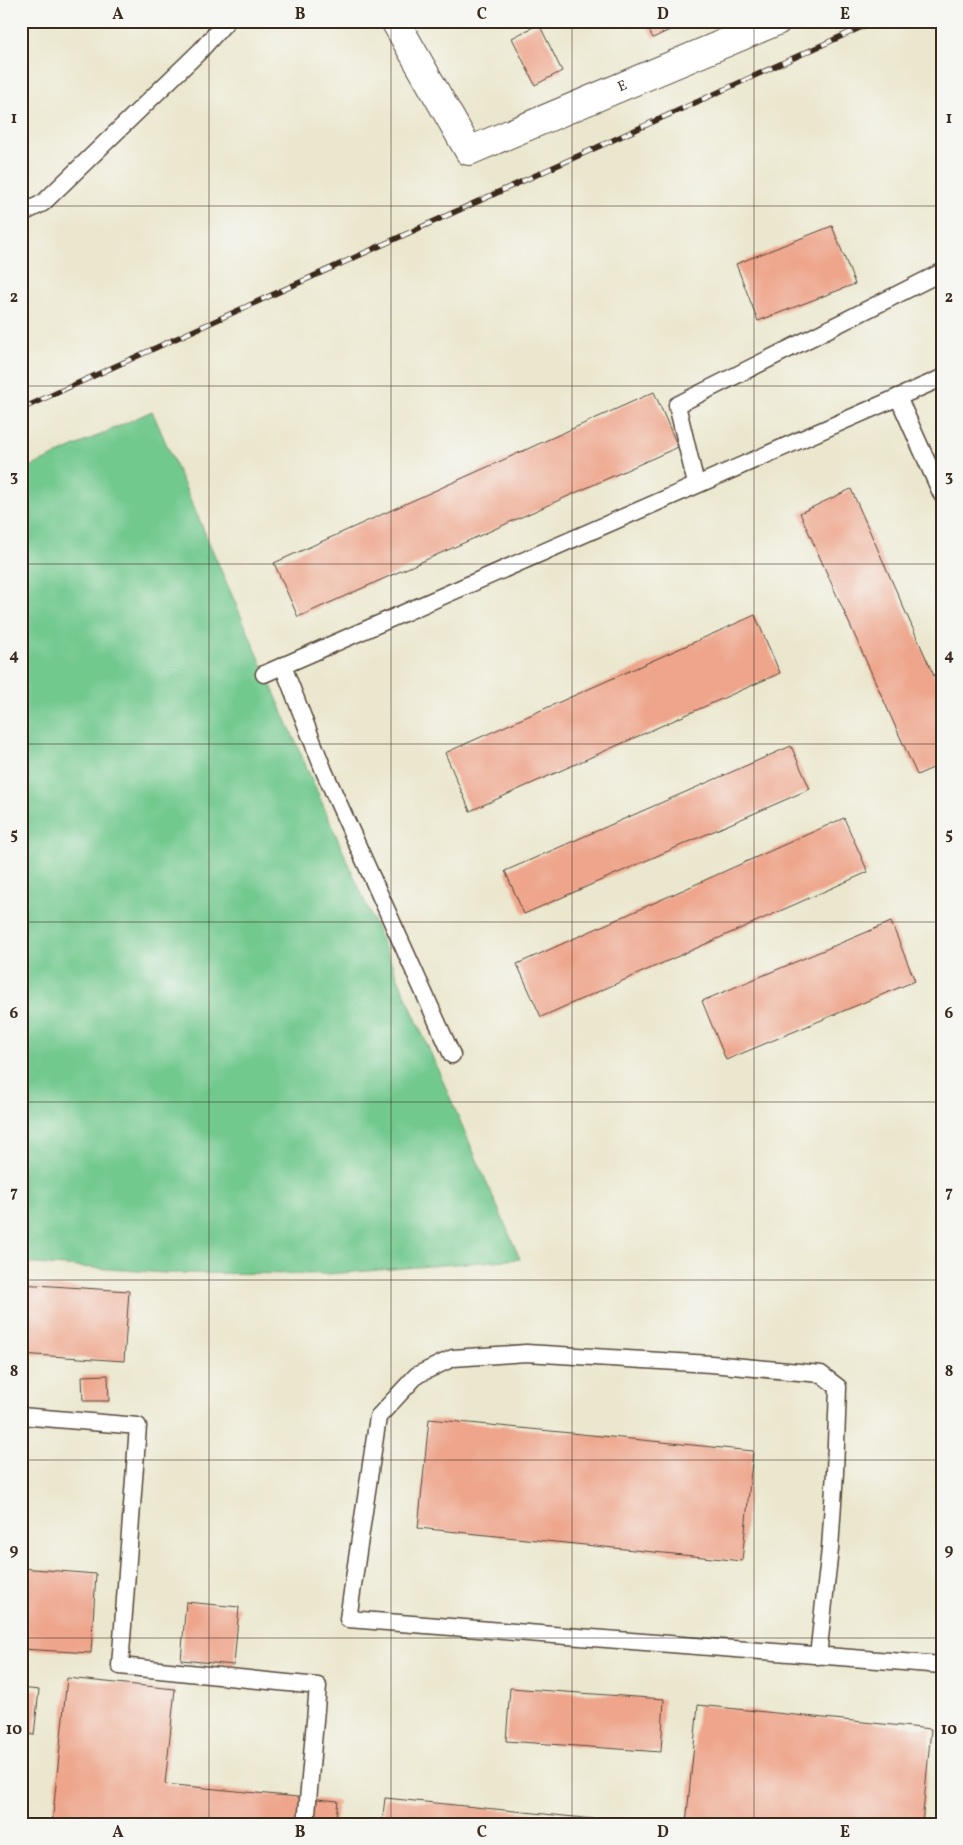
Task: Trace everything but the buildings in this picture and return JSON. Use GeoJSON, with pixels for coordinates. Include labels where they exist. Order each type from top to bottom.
{"type":"FeatureCollection","features":[{"type":"Feature","properties":{"kind":"street","name":"E"},"geometry":{"type":"LineString","coordinates":[[395,21],[468,151],[777,21]]}},
{"type":"Feature","properties":{"kind":"lane"},"geometry":{"type":"LineString","coordinates":[[21,214],[43,203],[199,52],[227,21]]}},
{"type":"Feature","properties":{"kind":"lane"},"geometry":{"type":"LineString","coordinates":[[696,484],[677,405],[942,272]]}},
{"type":"Feature","properties":{"kind":"lane"},"geometry":{"type":"LineString","coordinates":[[264,674],[942,378]]}},
{"type":"Feature","properties":{"kind":"lane"},"geometry":{"type":"LineString","coordinates":[[898,397],[942,495]]}},
{"type":"Feature","properties":{"kind":"lane"},"geometry":{"type":"LineString","coordinates":[[283,666],[324,771],[452,1055]]}},
{"type":"Feature","properties":{"kind":"lane"},"geometry":{"type":"LineString","coordinates":[[818,1656],[831,1540],[838,1387],[821,1374],[711,1364],[526,1352],[453,1358],[417,1375],[378,1417],[348,1619],[818,1656],[942,1665]]}},
{"type":"Feature","properties":{"kind":"lane"},"geometry":{"type":"LineString","coordinates":[[21,1416],[138,1426],[120,1666],[318,1686],[306,1824]]}},
{"type":"Feature","properties":{"kind":"green space"},"geometry":{"type":"Polygon","coordinates":[[[152,411],[520,1259],[328,1274],[165,1273],[21,1263],[21,471],[152,411]]]}},
{"type":"Feature","properties":{"kind":"railway"},"geometry":{"type":"LineString","coordinates":[[21,409],[875,21]]}}]}
